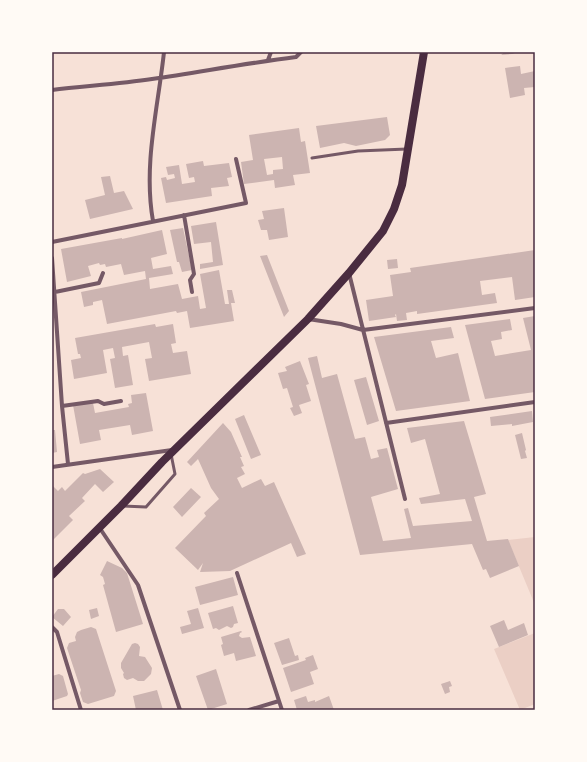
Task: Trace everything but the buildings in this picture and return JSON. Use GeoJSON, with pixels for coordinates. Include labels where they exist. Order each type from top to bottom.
{"type":"FeatureCollection","features":[{"type":"Feature","properties":{"kind":"main road"},"geometry":{"type":"LineString","coordinates":[[52,575],[173,451],[308,319],[349,273],[383,231],[394,209],[402,186],[424,52]]}},
{"type":"Feature","properties":{"kind":"street"},"geometry":{"type":"LineString","coordinates":[[153,221],[149,185],[150,161],[164,52]]}},
{"type":"Feature","properties":{"kind":"street"},"geometry":{"type":"LineString","coordinates":[[268,60],[271,52]]}},
{"type":"Feature","properties":{"kind":"street"},"geometry":{"type":"LineString","coordinates":[[52,90],[225,68],[268,60],[296,57],[301,52]]}},
{"type":"Feature","properties":{"kind":"street"},"geometry":{"type":"LineString","coordinates":[[52,242],[246,203],[236,159]]}},
{"type":"Feature","properties":{"kind":"street"},"geometry":{"type":"LineString","coordinates":[[184,215],[194,274],[190,280],[192,292]]}},
{"type":"Feature","properties":{"kind":"street"},"geometry":{"type":"LineString","coordinates":[[52,258],[62,406],[68,464]]}},
{"type":"Feature","properties":{"kind":"street"},"geometry":{"type":"LineString","coordinates":[[55,292],[99,284],[103,273]]}},
{"type":"Feature","properties":{"kind":"street"},"geometry":{"type":"LineString","coordinates":[[349,273],[405,499]]}},
{"type":"Feature","properties":{"kind":"street"},"geometry":{"type":"LineString","coordinates":[[308,319],[340,324],[363,330],[535,308]]}},
{"type":"Feature","properties":{"kind":"street"},"geometry":{"type":"LineString","coordinates":[[62,406],[91,401],[98,401],[104,404],[122,401]]}},
{"type":"Feature","properties":{"kind":"street"},"geometry":{"type":"LineString","coordinates":[[386,423],[535,402]]}},
{"type":"Feature","properties":{"kind":"street"},"geometry":{"type":"LineString","coordinates":[[52,467],[173,451]]}},
{"type":"Feature","properties":{"kind":"street"},"geometry":{"type":"LineString","coordinates":[[99,527],[138,585],[180,710]]}},
{"type":"Feature","properties":{"kind":"street"},"geometry":{"type":"LineString","coordinates":[[237,573],[282,710]]}},
{"type":"Feature","properties":{"kind":"street"},"geometry":{"type":"LineString","coordinates":[[52,627],[57,632],[81,710]]}},
{"type":"Feature","properties":{"kind":"street"},"geometry":{"type":"LineString","coordinates":[[249,710],[279,700]]}},
{"type":"Feature","properties":{"kind":"lane"},"geometry":{"type":"LineString","coordinates":[[312,158],[358,151],[408,149]]}},
{"type":"Feature","properties":{"kind":"lane"},"geometry":{"type":"LineString","coordinates":[[121,506],[146,507],[175,474],[173,451]]}},
{"type":"Feature","properties":{"kind":"shaded area"},"geometry":{"type":"Polygon","coordinates":[[[535,537],[535,605],[508,540],[535,537]]]}},
{"type":"Feature","properties":{"kind":"shaded area"},"geometry":{"type":"Polygon","coordinates":[[[535,633],[535,704],[520,710],[494,649],[535,633]]]}}]}
